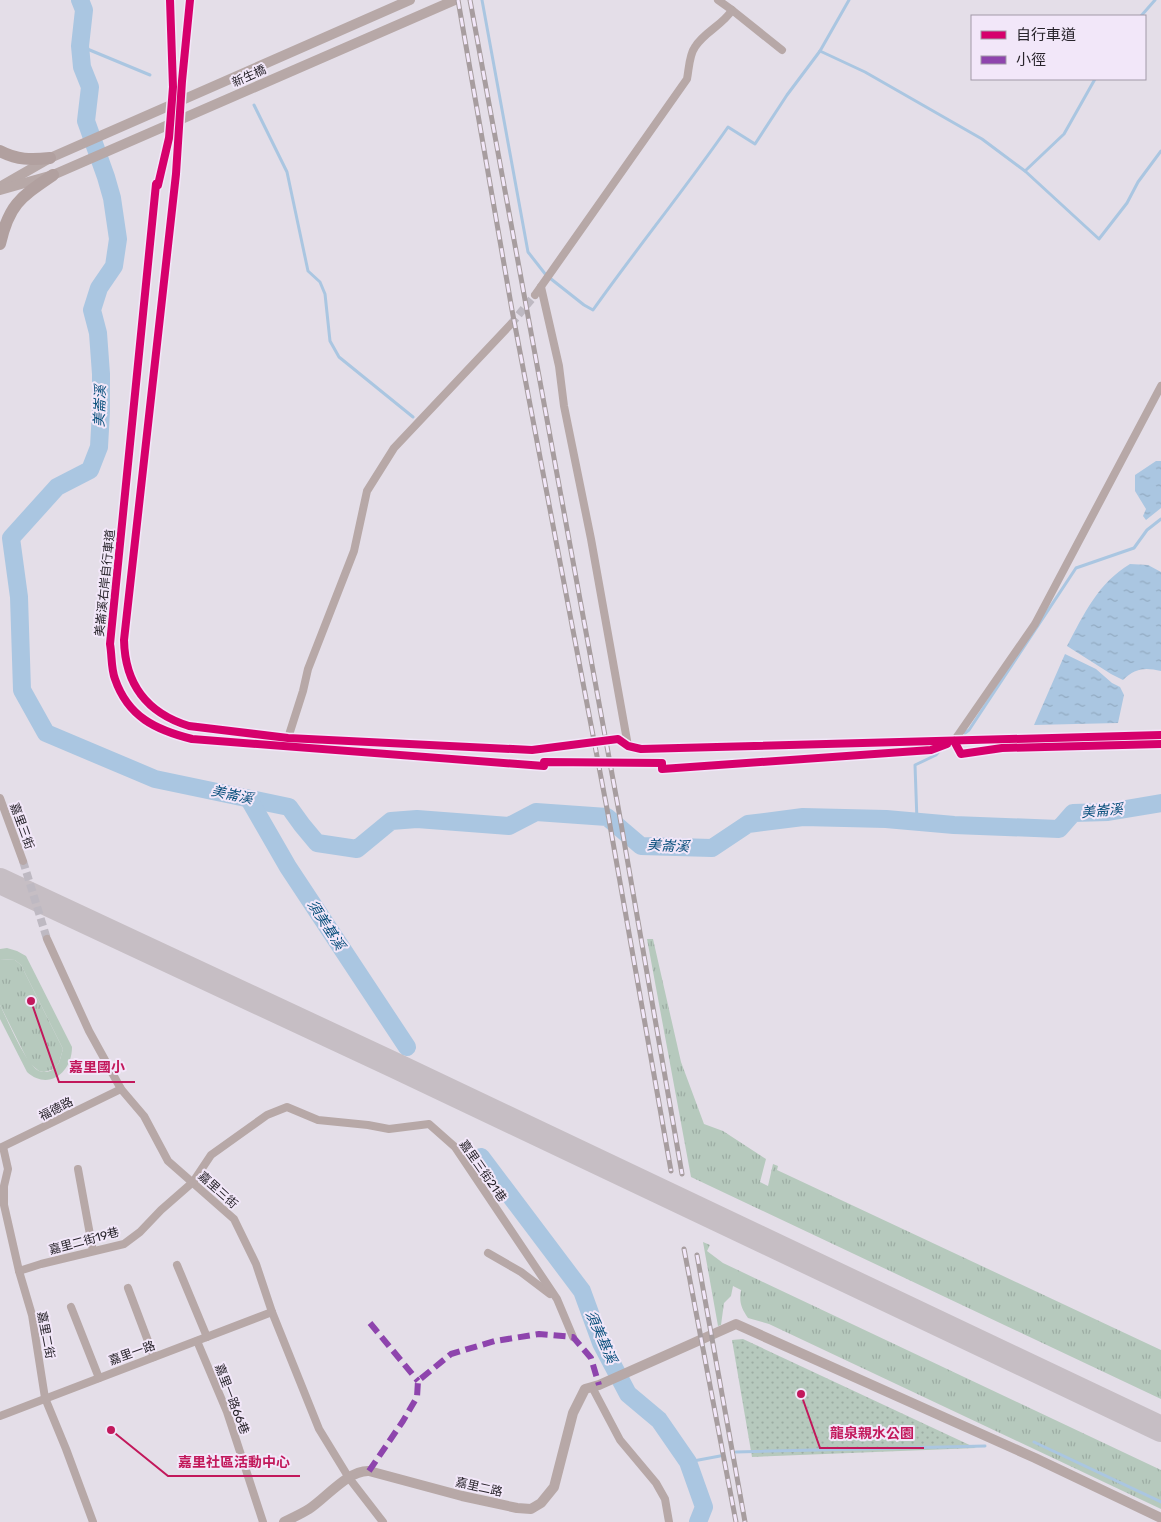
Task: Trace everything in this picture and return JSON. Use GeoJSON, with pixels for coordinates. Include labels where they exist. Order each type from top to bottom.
{"type":"FeatureCollection","features":[{"type":"Feature","properties":{"kind":"main road"},"geometry":{"type":"LineString","coordinates":[[0,151],[11,157],[27,160],[50,158]]}},
{"type":"Feature","properties":{"kind":"main road"},"geometry":{"type":"LineString","coordinates":[[0,244],[4,224],[12,208],[23,195],[53,175]]}},
{"type":"Feature","properties":{"kind":"street"},"geometry":{"type":"LineString","coordinates":[[190,0],[175,184],[124,635],[124,650],[128,670],[137,689],[150,705],[168,718],[195,727],[288,738],[532,750],[618,739],[628,746],[641,749],[1161,734]]}},
{"type":"Feature","properties":{"kind":"street","name":"新生橋"},"geometry":{"type":"LineString","coordinates":[[0,188],[50,158],[410,0]]}},
{"type":"Feature","properties":{"kind":"street","name":"新生橋"},"geometry":{"type":"LineString","coordinates":[[0,188],[53,175],[455,0]]}},
{"type":"Feature","properties":{"kind":"street"},"geometry":{"type":"LineString","coordinates":[[718,0],[782,50]]}},
{"type":"Feature","properties":{"kind":"street"},"geometry":{"type":"LineString","coordinates":[[535,295],[687,79],[692,52],[696,45],[727,18],[732,10]]}},
{"type":"Feature","properties":{"kind":"street"},"geometry":{"type":"LineString","coordinates":[[543,284],[628,746]]}},
{"type":"Feature","properties":{"kind":"street"},"geometry":{"type":"LineString","coordinates":[[288,738],[303,691],[308,668],[354,551],[367,491],[394,448],[511,324]]}},
{"type":"Feature","properties":{"kind":"street"},"geometry":{"type":"LineString","coordinates":[[954,741],[1035,624],[1161,386]]}},
{"type":"Feature","properties":{"kind":"street","name":"嘉里三街"},"geometry":{"type":"LineString","coordinates":[[0,798],[23,862]]}},
{"type":"Feature","properties":{"kind":"street","name":"嘉里三街"},"geometry":{"type":"LineString","coordinates":[[47,939],[89,1031],[121,1089],[144,1116],[168,1161],[234,1219],[256,1264],[272,1312],[319,1429],[349,1478],[382,1522]]}},
{"type":"Feature","properties":{"kind":"street","name":"福德路"},"geometry":{"type":"LineString","coordinates":[[2,1148],[121,1089]]}},
{"type":"Feature","properties":{"kind":"street","name":"嘉里三街21巷"},"geometry":{"type":"LineString","coordinates":[[193,1182],[212,1155],[267,1115],[287,1107],[318,1120],[368,1124],[390,1129],[429,1124],[455,1147],[557,1300],[572,1336]]}},
{"type":"Feature","properties":{"kind":"street","name":"嘉里二街"},"geometry":{"type":"LineString","coordinates":[[2,1148],[8,1170],[4,1186],[4,1205],[19,1272],[32,1315],[45,1398],[93,1522]]}},
{"type":"Feature","properties":{"kind":"street"},"geometry":{"type":"LineString","coordinates":[[78,1169],[93,1251]]}},
{"type":"Feature","properties":{"kind":"street","name":"嘉里二街19巷"},"geometry":{"type":"LineString","coordinates":[[19,1272],[41,1264],[124,1244],[140,1232],[161,1210],[193,1182]]}},
{"type":"Feature","properties":{"kind":"street"},"geometry":{"type":"LineString","coordinates":[[488,1253],[521,1272],[557,1300]]}},
{"type":"Feature","properties":{"kind":"street"},"geometry":{"type":"LineString","coordinates":[[177,1265],[207,1337]]}},
{"type":"Feature","properties":{"kind":"street"},"geometry":{"type":"LineString","coordinates":[[128,1288],[154,1358]]}},
{"type":"Feature","properties":{"kind":"street"},"geometry":{"type":"LineString","coordinates":[[71,1307],[99,1378]]}},
{"type":"Feature","properties":{"kind":"street","name":"嘉里一路"},"geometry":{"type":"LineString","coordinates":[[0,1416],[272,1312]]}},
{"type":"Feature","properties":{"kind":"street","name":"嘉里二路"},"geometry":{"type":"LineString","coordinates":[[284,1522],[309,1510],[349,1478],[361,1471],[369,1471],[462,1496],[517,1508],[531,1509],[541,1503],[554,1487],[573,1413],[585,1389],[736,1324],[1035,1458],[1161,1518]]}},
{"type":"Feature","properties":{"kind":"street","name":"嘉里一路66巷"},"geometry":{"type":"LineString","coordinates":[[197,1341],[227,1412],[263,1522]]}},
{"type":"Feature","properties":{"kind":"street"},"geometry":{"type":"LineString","coordinates":[[592,1387],[620,1440],[656,1483],[665,1499],[669,1522]]}},
{"type":"Feature","properties":{"kind":"green space"},"geometry":{"type":"Polygon","coordinates":[[[647,939],[653,939],[681,1062],[704,1124],[723,1131],[766,1159],[760,1182],[768,1186],[773,1164],[778,1166],[777,1170],[1161,1350],[1161,1399],[691,1177],[647,939]]]}},
{"type":"Feature","properties":{"kind":"green space"},"geometry":{"type":"Polygon","coordinates":[[[7,948],[26,956],[72,1047],[68,1065],[57,1076],[50,1079],[43,1080],[27,1072],[0,1019],[0,1005],[28,1060],[39,1071],[50,1071],[59,1063],[63,1049],[21,965],[15,960],[0,959],[0,949],[7,948]]]}},
{"type":"Feature","properties":{"kind":"green space"},"geometry":{"type":"Polygon","coordinates":[[[0,959],[15,960],[21,965],[63,1049],[59,1063],[54,1069],[44,1072],[39,1071],[29,1063],[0,1005],[0,959]]]}},
{"type":"Feature","properties":{"kind":"green space"},"geometry":{"type":"Polygon","coordinates":[[[703,1242],[710,1245],[707,1251],[723,1263],[1161,1470],[1161,1509],[769,1324],[748,1318],[741,1305],[741,1290],[733,1286],[731,1296],[724,1303],[721,1325],[718,1326],[703,1242]]]}},
{"type":"Feature","properties":{"kind":"green space"},"geometry":{"type":"Polygon","coordinates":[[[743,1339],[976,1448],[752,1457],[732,1340],[743,1339]]]}},
{"type":"Feature","properties":{"kind":"water"},"geometry":{"type":"Polygon","coordinates":[[[1156,461],[1161,461],[1161,508],[1146,520],[1143,516],[1146,509],[1135,491],[1135,475],[1156,461]]]}},
{"type":"Feature","properties":{"kind":"water"},"geometry":{"type":"Polygon","coordinates":[[[1130,564],[1148,565],[1161,572],[1161,671],[1140,670],[1123,680],[1067,646],[1100,590],[1109,580],[1130,564]]]}},
{"type":"Feature","properties":{"kind":"water"},"geometry":{"type":"Polygon","coordinates":[[[1065,654],[1096,669],[1112,683],[1120,687],[1124,695],[1118,723],[1034,725],[1065,654]]]}},
{"type":"Feature","properties":{"kind":"waterway","name":"美崙溪"},"geometry":{"type":"LineString","coordinates":[[80,0],[84,10],[80,46],[82,67],[90,87],[86,121],[112,198],[118,239],[114,266],[99,288],[92,310],[98,333],[101,374],[99,447],[90,470],[57,487],[11,538],[19,597],[22,690],[46,733],[155,779],[289,807],[317,843],[357,849],[391,821],[417,819],[509,826],[536,812],[607,817],[641,846],[712,848],[748,824],[803,817],[886,819],[954,825],[1059,829],[1073,813],[1108,812],[1161,803]]}},
{"type":"Feature","properties":{"kind":"waterway"},"geometry":{"type":"LineString","coordinates":[[482,0],[528,252],[546,275],[593,310],[728,127],[755,144],[787,95],[820,51],[849,0]]}},
{"type":"Feature","properties":{"kind":"waterway"},"geometry":{"type":"LineString","coordinates":[[1142,15],[1155,0]]}},
{"type":"Feature","properties":{"kind":"waterway"},"geometry":{"type":"LineString","coordinates":[[80,46],[150,75]]}},
{"type":"Feature","properties":{"kind":"waterway"},"geometry":{"type":"LineString","coordinates":[[820,51],[865,72],[982,139],[1025,171],[1064,134],[1094,80]]}},
{"type":"Feature","properties":{"kind":"waterway"},"geometry":{"type":"LineString","coordinates":[[254,105],[287,172],[308,271],[320,282],[325,294],[330,341],[339,357],[413,417]]}},
{"type":"Feature","properties":{"kind":"waterway"},"geometry":{"type":"LineString","coordinates":[[1025,171],[1099,239],[1127,203],[1138,182],[1161,151]]}},
{"type":"Feature","properties":{"kind":"waterway"},"geometry":{"type":"LineString","coordinates":[[965,733],[969,730],[1076,568],[1134,548],[1147,530],[1161,519]]}},
{"type":"Feature","properties":{"kind":"waterway"},"geometry":{"type":"LineString","coordinates":[[917,821],[915,765],[936,755],[942,748]]}},
{"type":"Feature","properties":{"kind":"waterway","name":"須美基溪"},"geometry":{"type":"LineString","coordinates":[[250,801],[288,867],[407,1047]]}},
{"type":"Feature","properties":{"kind":"waterway","name":"須美基溪"},"geometry":{"type":"LineString","coordinates":[[481,1157],[582,1291],[601,1343],[628,1394],[659,1420],[688,1462],[704,1507],[698,1522]]}},
{"type":"Feature","properties":{"kind":"waterway"},"geometry":{"type":"LineString","coordinates":[[1034,1442],[1161,1502]]}},
{"type":"Feature","properties":{"kind":"waterway"},"geometry":{"type":"LineString","coordinates":[[736,1452],[985,1446]]}},
{"type":"Feature","properties":{"kind":"waterway"},"geometry":{"type":"LineString","coordinates":[[688,1462],[720,1456]]}},
{"type":"Feature","properties":{"kind":"taxiway"},"geometry":{"type":"LineString","coordinates":[[0,881],[394,1065],[1161,1429]]}},
{"type":"Feature","properties":{"kind":"tunnel"},"geometry":{"type":"LineString","coordinates":[[511,324],[535,295]]}},
{"type":"Feature","properties":{"kind":"tunnel"},"geometry":{"type":"LineString","coordinates":[[23,861],[47,939]]}},
{"type":"Feature","properties":{"kind":"railway"},"geometry":{"type":"LineString","coordinates":[[458,0],[512,310],[608,814],[671,1171]]}},
{"type":"Feature","properties":{"kind":"railway"},"geometry":{"type":"LineString","coordinates":[[470,0],[619,812],[682,1174]]}},
{"type":"Feature","properties":{"kind":"railway"},"geometry":{"type":"LineString","coordinates":[[684,1249],[736,1522]]}},
{"type":"Feature","properties":{"kind":"railway"},"geometry":{"type":"LineString","coordinates":[[697,1255],[745,1522]]}},
{"type":"Feature","properties":{"kind":"marked path"},"geometry":{"type":"LineString","coordinates":[[370,1323],[418,1381]]}},
{"type":"Feature","properties":{"kind":"marked path"},"geometry":{"type":"LineString","coordinates":[[369,1471],[417,1397],[418,1381],[451,1354],[495,1341],[539,1334],[573,1337],[591,1358],[599,1385]]}},
{"type":"Feature","properties":{"kind":"cycle path","name":"美崙溪右岸自行車道"},"geometry":{"type":"LineString","coordinates":[[170,0],[173,87],[169,138],[158,185],[156,184],[110,644],[115,679],[127,703],[136,712],[155,726],[192,739],[544,766],[544,762],[662,763],[662,769],[931,750],[947,744]]}},
{"type":"Feature","properties":{"kind":"cycle path"},"geometry":{"type":"LineString","coordinates":[[190,0],[176,174],[124,640],[125,656],[134,683],[150,705],[161,713],[189,726],[288,738],[532,750],[618,739],[628,746],[641,749],[1161,735]]}},
{"type":"Feature","properties":{"kind":"cycle path"},"geometry":{"type":"LineString","coordinates":[[954,741],[961,754],[1002,748],[1161,744]]}},
{"type":"Feature","properties":{"kind":"place","name":"嘉里國小"},"geometry":{"type":"Point","coordinates":[31,1001]}},
{"type":"Feature","properties":{"kind":"place","name":"龍泉親水公園"},"geometry":{"type":"Point","coordinates":[801,1394]}},
{"type":"Feature","properties":{"kind":"place","name":"嘉里社區活動中心"},"geometry":{"type":"Point","coordinates":[111,1430]}}]}
